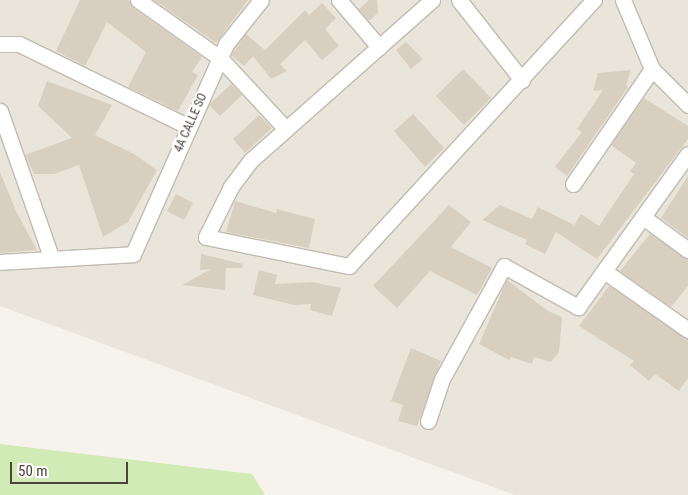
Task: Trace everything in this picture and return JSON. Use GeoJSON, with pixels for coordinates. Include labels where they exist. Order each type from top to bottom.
{"type":"FeatureCollection","features":[{"type":"Feature","properties":{"kind":"street"},"geometry":{"type":"LineString","coordinates":[[138,0],[220,58],[244,80],[286,129]]}},
{"type":"Feature","properties":{"kind":"street","name":"4A CALLE SO"},"geometry":{"type":"LineString","coordinates":[[51,257],[132,254],[220,58],[235,30],[261,0]]}},
{"type":"Feature","properties":{"kind":"street"},"geometry":{"type":"LineString","coordinates":[[339,0],[379,47]]}},
{"type":"Feature","properties":{"kind":"street"},"geometry":{"type":"LineString","coordinates":[[432,0],[251,160],[231,186],[206,237],[349,266],[594,0]]}},
{"type":"Feature","properties":{"kind":"street"},"geometry":{"type":"LineString","coordinates":[[459,0],[522,80]]}},
{"type":"Feature","properties":{"kind":"street"},"geometry":{"type":"LineString","coordinates":[[623,0],[652,69],[688,106]]}},
{"type":"Feature","properties":{"kind":"street"},"geometry":{"type":"LineString","coordinates":[[0,44],[19,44],[189,127]]}},
{"type":"Feature","properties":{"kind":"street"},"geometry":{"type":"LineString","coordinates":[[573,184],[652,69]]}},
{"type":"Feature","properties":{"kind":"street"},"geometry":{"type":"LineString","coordinates":[[0,111],[51,257],[0,262]]}},
{"type":"Feature","properties":{"kind":"street"},"geometry":{"type":"LineString","coordinates":[[428,421],[442,378],[504,266],[578,307],[688,154]]}},
{"type":"Feature","properties":{"kind":"street"},"geometry":{"type":"LineString","coordinates":[[643,217],[688,250]]}},
{"type":"Feature","properties":{"kind":"street"},"geometry":{"type":"LineString","coordinates":[[604,271],[688,330]]}},
{"type":"Feature","properties":{"kind":"shaded area"},"geometry":{"type":"Polygon","coordinates":[[[0,0],[688,0],[688,495],[515,495],[0,306],[0,0]]]}},
{"type":"Feature","properties":{"kind":"green space"},"geometry":{"type":"Polygon","coordinates":[[[0,444],[252,474],[265,495],[0,495],[0,444]]]}},
{"type":"Feature","properties":{"kind":"building"},"geometry":{"type":"Polygon","coordinates":[[[80,0],[129,0],[133,8],[202,57],[192,72],[198,75],[178,111],[128,87],[146,52],[107,22],[85,66],[56,51],[80,0]]]}},
{"type":"Feature","properties":{"kind":"building"},"geometry":{"type":"Polygon","coordinates":[[[154,0],[248,0],[216,43],[154,0]]]}},
{"type":"Feature","properties":{"kind":"building"},"geometry":{"type":"Polygon","coordinates":[[[369,0],[377,0],[378,13],[369,21],[359,9],[369,0]]]}},
{"type":"Feature","properties":{"kind":"building"},"geometry":{"type":"Polygon","coordinates":[[[322,3],[336,18],[325,29],[339,46],[322,60],[305,40],[280,64],[287,71],[271,79],[253,56],[244,66],[231,55],[246,34],[265,50],[305,10],[309,15],[322,3]]]}},
{"type":"Feature","properties":{"kind":"building"},"geometry":{"type":"Polygon","coordinates":[[[406,42],[423,59],[411,69],[396,50],[406,42]]]}},
{"type":"Feature","properties":{"kind":"building"},"geometry":{"type":"Polygon","coordinates":[[[463,69],[491,98],[464,125],[436,96],[463,69]]]}},
{"type":"Feature","properties":{"kind":"building"},"geometry":{"type":"Polygon","coordinates":[[[631,70],[626,85],[628,87],[567,176],[555,167],[582,132],[577,129],[603,90],[593,91],[598,73],[631,70]]]}},
{"type":"Feature","properties":{"kind":"building"},"geometry":{"type":"Polygon","coordinates":[[[47,81],[112,105],[95,135],[134,154],[157,170],[128,222],[103,237],[79,165],[54,174],[34,174],[25,155],[72,138],[38,106],[47,81]]]}},
{"type":"Feature","properties":{"kind":"building"},"geometry":{"type":"Polygon","coordinates":[[[231,84],[242,95],[220,116],[209,105],[231,84]]]}},
{"type":"Feature","properties":{"kind":"building"},"geometry":{"type":"Polygon","coordinates":[[[644,98],[688,126],[688,139],[597,259],[556,232],[545,254],[525,244],[527,240],[482,220],[500,205],[532,219],[538,207],[574,225],[581,214],[599,226],[634,174],[630,171],[636,163],[611,145],[644,98]]]}},
{"type":"Feature","properties":{"kind":"building"},"geometry":{"type":"Polygon","coordinates":[[[413,114],[444,148],[425,167],[394,131],[413,114]]]}},
{"type":"Feature","properties":{"kind":"building"},"geometry":{"type":"Polygon","coordinates":[[[259,115],[272,128],[245,153],[233,139],[259,115]]]}},
{"type":"Feature","properties":{"kind":"building"},"geometry":{"type":"Polygon","coordinates":[[[0,172],[17,213],[37,250],[0,253],[0,172]]]}},
{"type":"Feature","properties":{"kind":"building"},"geometry":{"type":"Polygon","coordinates":[[[688,176],[688,238],[661,218],[688,176]]]}},
{"type":"Feature","properties":{"kind":"building"},"geometry":{"type":"Polygon","coordinates":[[[176,194],[193,203],[184,220],[167,211],[176,194]]]}},
{"type":"Feature","properties":{"kind":"building"},"geometry":{"type":"Polygon","coordinates":[[[235,201],[276,213],[277,209],[315,219],[309,248],[226,232],[235,201]]]}},
{"type":"Feature","properties":{"kind":"building"},"geometry":{"type":"Polygon","coordinates":[[[449,205],[471,222],[451,247],[492,268],[477,295],[430,271],[397,308],[373,286],[449,205]]]}},
{"type":"Feature","properties":{"kind":"building"},"geometry":{"type":"Polygon","coordinates":[[[650,234],[688,259],[688,286],[671,307],[620,271],[650,234]]]}},
{"type":"Feature","properties":{"kind":"building"},"geometry":{"type":"Polygon","coordinates":[[[201,254],[243,264],[242,268],[226,268],[225,290],[182,285],[211,269],[200,270],[201,254]]]}},
{"type":"Feature","properties":{"kind":"building"},"geometry":{"type":"Polygon","coordinates":[[[259,270],[277,275],[275,284],[312,282],[341,288],[332,316],[310,310],[311,304],[294,305],[253,295],[259,270]]]}},
{"type":"Feature","properties":{"kind":"building"},"geometry":{"type":"Polygon","coordinates":[[[507,280],[548,311],[562,317],[559,352],[551,362],[534,357],[532,364],[511,357],[509,360],[479,344],[507,280]]]}},
{"type":"Feature","properties":{"kind":"building"},"geometry":{"type":"Polygon","coordinates":[[[609,286],[688,339],[688,378],[679,391],[655,374],[649,381],[630,365],[634,361],[579,326],[609,286]]]}},
{"type":"Feature","properties":{"kind":"building"},"geometry":{"type":"Polygon","coordinates":[[[411,348],[441,361],[417,426],[398,421],[403,405],[391,401],[411,348]]]}}]}
